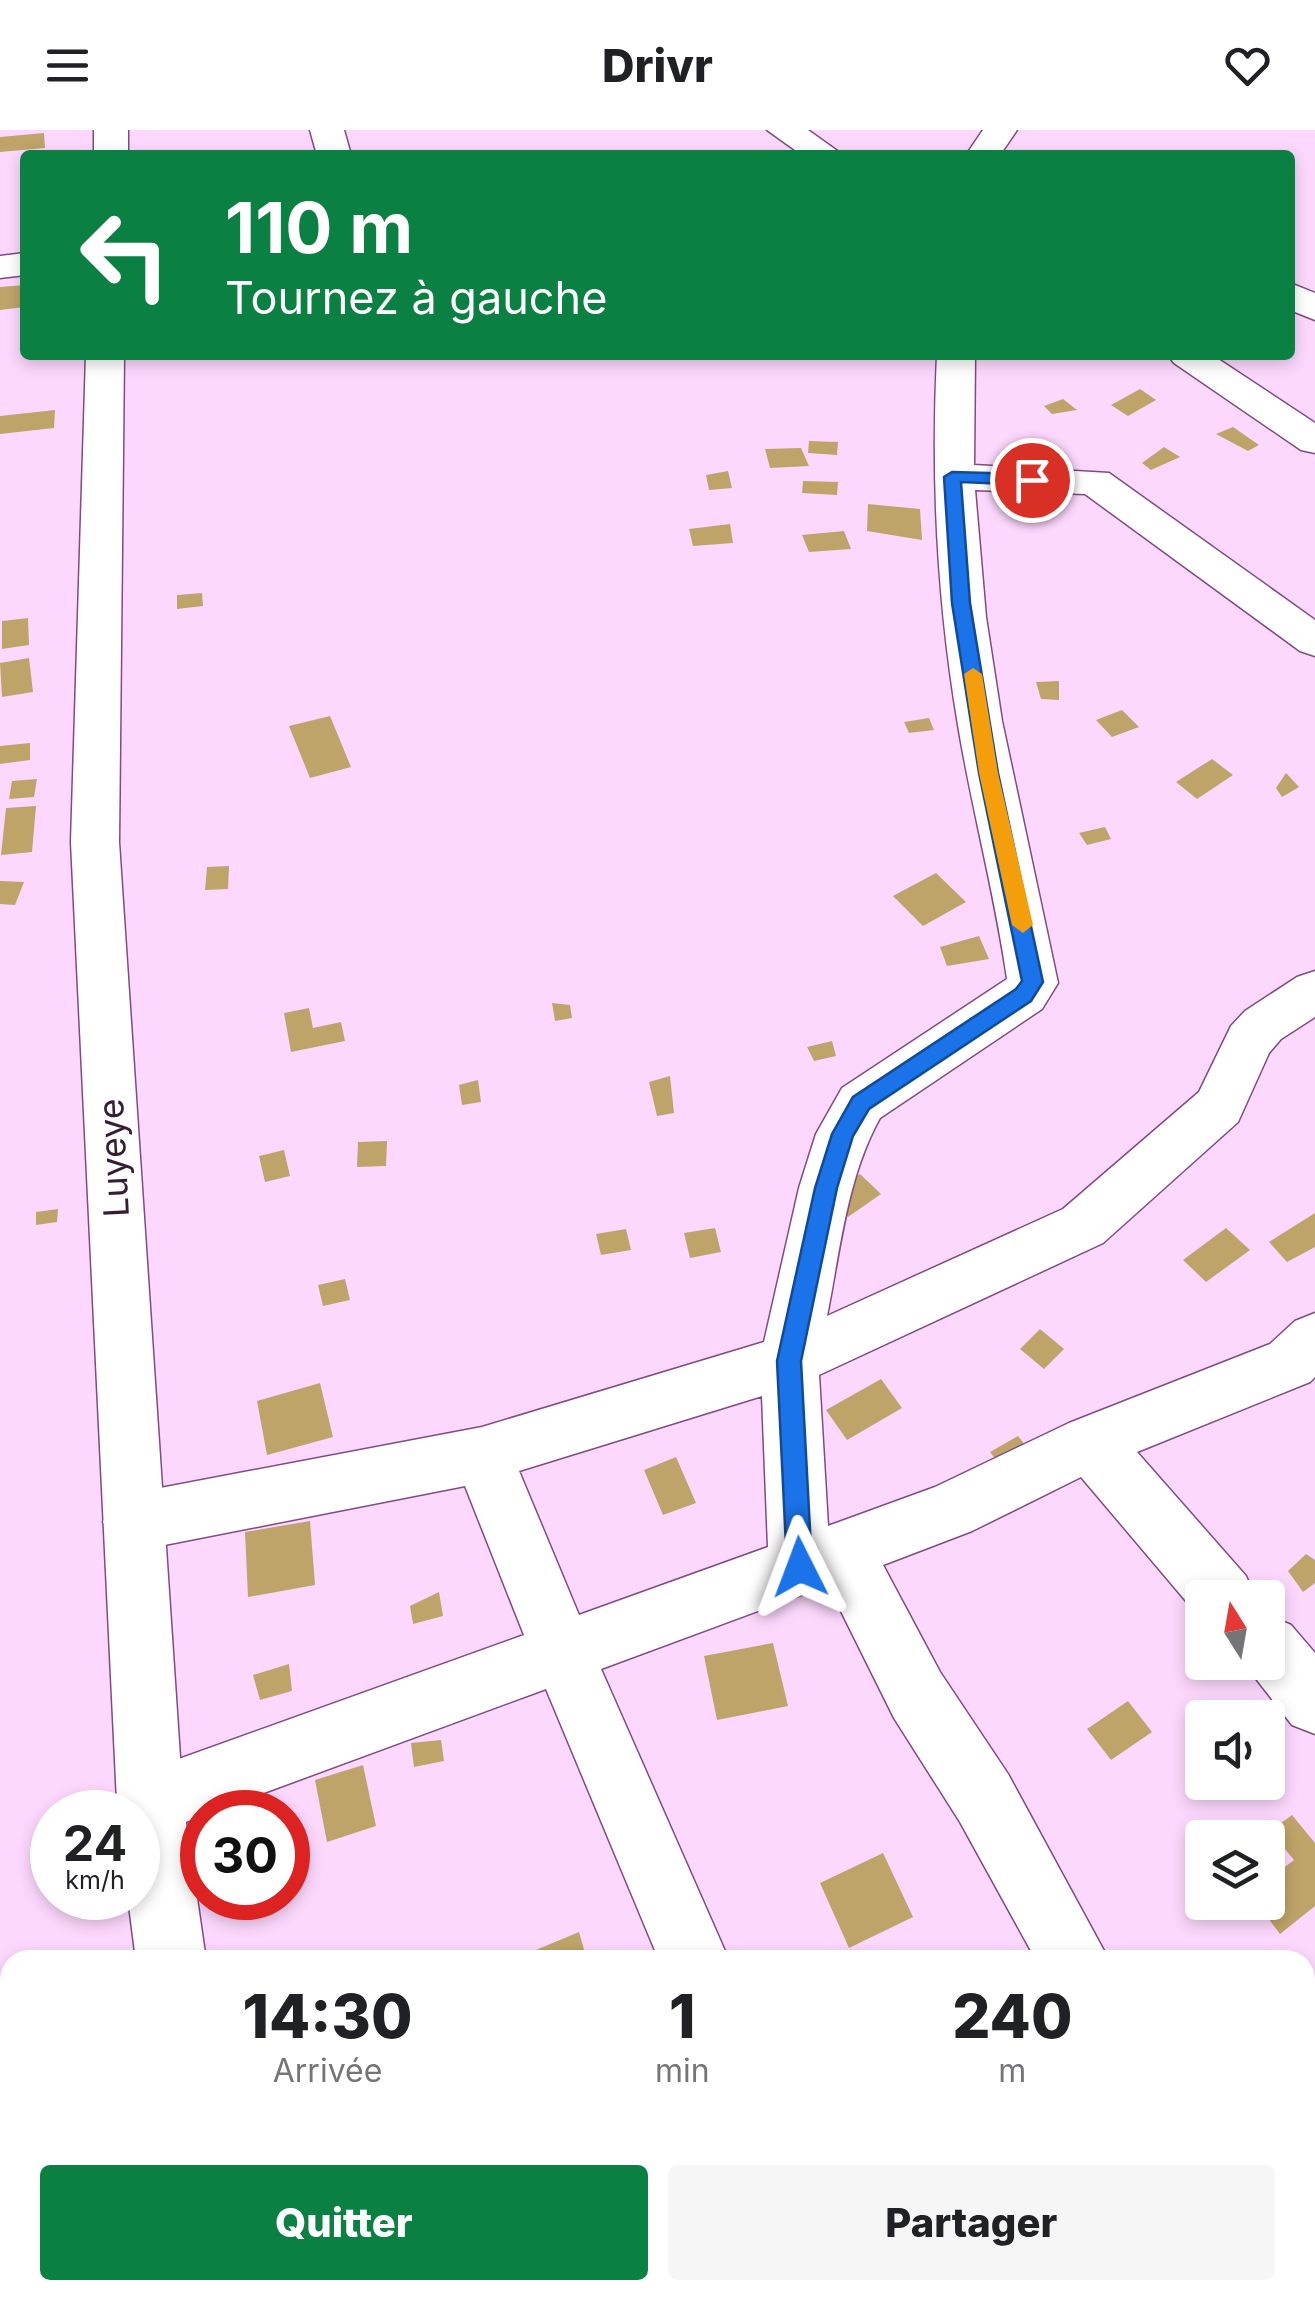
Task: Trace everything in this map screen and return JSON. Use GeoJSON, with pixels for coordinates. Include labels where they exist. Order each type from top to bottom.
{"type":"FeatureCollection","features":[{"type":"Feature","properties":{"kind":"street"},"geometry":{"type":"LineString","coordinates":[[784,130],[818,150]]}},
{"type":"Feature","properties":{"kind":"street","name":"Luyeye"},"geometry":{"type":"LineString","coordinates":[[105,360],[94,842],[149,1790]]}},
{"type":"Feature","properties":{"kind":"street"},"geometry":{"type":"LineString","coordinates":[[956,360],[952,477],[961,603],[988,773],[1033,982],[1024,995],[861,1103],[843,1134],[826,1188],[789,1361],[821,1559],[984,1798],[1068,1950]]}},
{"type":"Feature","properties":{"kind":"street"},"geometry":{"type":"LineString","coordinates":[[1195,360],[1315,440]]}},
{"type":"Feature","properties":{"kind":"street"},"geometry":{"type":"LineString","coordinates":[[952,477],[1095,482],[1315,641]]}},
{"type":"Feature","properties":{"kind":"street"},"geometry":{"type":"LineString","coordinates":[[134,1522],[482,1456],[789,1361],[1083,1226],[1219,1107],[1249,1042],[1262,1025],[1306,1011]]}},
{"type":"Feature","properties":{"kind":"street"},"geometry":{"type":"LineString","coordinates":[[160,1798],[950,1511],[1090,1442],[1290,1363],[1315,1339]]}},
{"type":"Feature","properties":{"kind":"street"},"geometry":{"type":"LineString","coordinates":[[1090,1442],[1209,1580]]}},
{"type":"Feature","properties":{"kind":"street"},"geometry":{"type":"LineString","coordinates":[[482,1456],[690,1950]]}},
{"type":"Feature","properties":{"kind":"street"},"geometry":{"type":"LineString","coordinates":[[1285,1667],[1315,1702]]}},
{"type":"Feature","properties":{"kind":"street","name":"Luyeye"},"geometry":{"type":"LineString","coordinates":[[160,1881],[169,1950]]}},
{"type":"Feature","properties":{"kind":"building"},"geometry":{"type":"Polygon","coordinates":[[[44,133],[45,148],[0,152],[0,137],[44,133]]]}},
{"type":"Feature","properties":{"kind":"building"},"geometry":{"type":"Polygon","coordinates":[[[20,285],[20,308],[0,310],[0,287],[20,285]]]}},
{"type":"Feature","properties":{"kind":"building"},"geometry":{"type":"Polygon","coordinates":[[[1140,389],[1156,400],[1128,416],[1111,405],[1140,389]]]}},
{"type":"Feature","properties":{"kind":"building"},"geometry":{"type":"Polygon","coordinates":[[[1063,399],[1077,410],[1052,414],[1044,406],[1063,399]]]}},
{"type":"Feature","properties":{"kind":"building"},"geometry":{"type":"Polygon","coordinates":[[[55,410],[54,428],[0,434],[0,416],[55,410]]]}},
{"type":"Feature","properties":{"kind":"building"},"geometry":{"type":"Polygon","coordinates":[[[1233,427],[1259,445],[1248,451],[1216,434],[1233,427]]]}},
{"type":"Feature","properties":{"kind":"building"},"geometry":{"type":"Polygon","coordinates":[[[809,441],[838,442],[837,455],[808,453],[809,441]]]}},
{"type":"Feature","properties":{"kind":"building"},"geometry":{"type":"Polygon","coordinates":[[[1164,447],[1180,457],[1151,470],[1142,463],[1164,447]]]}},
{"type":"Feature","properties":{"kind":"building"},"geometry":{"type":"Polygon","coordinates":[[[801,448],[809,466],[770,468],[765,449],[801,448]]]}},
{"type":"Feature","properties":{"kind":"building"},"geometry":{"type":"Polygon","coordinates":[[[728,471],[732,488],[709,490],[706,475],[728,471]]]}},
{"type":"Feature","properties":{"kind":"building"},"geometry":{"type":"Polygon","coordinates":[[[803,481],[838,482],[837,495],[802,493],[803,481]]]}},
{"type":"Feature","properties":{"kind":"building"},"geometry":{"type":"Polygon","coordinates":[[[868,504],[920,509],[922,540],[867,531],[868,504]]]}},
{"type":"Feature","properties":{"kind":"building"},"geometry":{"type":"Polygon","coordinates":[[[730,524],[733,543],[693,546],[689,529],[730,524]]]}},
{"type":"Feature","properties":{"kind":"building"},"geometry":{"type":"Polygon","coordinates":[[[844,531],[851,549],[809,552],[802,535],[844,531]]]}},
{"type":"Feature","properties":{"kind":"building"},"geometry":{"type":"Polygon","coordinates":[[[202,593],[203,606],[177,609],[177,595],[202,593]]]}},
{"type":"Feature","properties":{"kind":"building"},"geometry":{"type":"Polygon","coordinates":[[[28,618],[29,645],[2,649],[2,621],[28,618]]]}},
{"type":"Feature","properties":{"kind":"building"},"geometry":{"type":"Polygon","coordinates":[[[29,658],[33,692],[2,697],[0,663],[29,658]]]}},
{"type":"Feature","properties":{"kind":"building"},"geometry":{"type":"Polygon","coordinates":[[[1059,681],[1059,700],[1041,699],[1036,682],[1059,681]]]}},
{"type":"Feature","properties":{"kind":"building"},"geometry":{"type":"Polygon","coordinates":[[[1122,710],[1139,727],[1112,737],[1096,720],[1122,710]]]}},
{"type":"Feature","properties":{"kind":"building"},"geometry":{"type":"Polygon","coordinates":[[[330,716],[351,767],[310,778],[289,726],[330,716]]]}},
{"type":"Feature","properties":{"kind":"building"},"geometry":{"type":"Polygon","coordinates":[[[929,718],[934,730],[909,733],[904,722],[929,718]]]}},
{"type":"Feature","properties":{"kind":"building"},"geometry":{"type":"Polygon","coordinates":[[[30,743],[30,760],[0,764],[0,746],[30,743]]]}},
{"type":"Feature","properties":{"kind":"building"},"geometry":{"type":"Polygon","coordinates":[[[1212,759],[1233,775],[1197,799],[1176,782],[1212,759]]]}},
{"type":"Feature","properties":{"kind":"building"},"geometry":{"type":"Polygon","coordinates":[[[1286,773],[1299,787],[1282,797],[1276,788],[1286,773]]]}},
{"type":"Feature","properties":{"kind":"building"},"geometry":{"type":"Polygon","coordinates":[[[37,779],[34,797],[9,799],[12,781],[37,779]]]}},
{"type":"Feature","properties":{"kind":"building"},"geometry":{"type":"Polygon","coordinates":[[[36,806],[32,852],[1,855],[6,808],[36,806]]]}},
{"type":"Feature","properties":{"kind":"building"},"geometry":{"type":"Polygon","coordinates":[[[1105,827],[1111,839],[1087,845],[1079,833],[1105,827]]]}},
{"type":"Feature","properties":{"kind":"building"},"geometry":{"type":"Polygon","coordinates":[[[229,866],[228,889],[205,890],[207,867],[229,866]]]}},
{"type":"Feature","properties":{"kind":"building"},"geometry":{"type":"Polygon","coordinates":[[[936,873],[966,902],[923,926],[893,896],[936,873]]]}},
{"type":"Feature","properties":{"kind":"building"},"geometry":{"type":"Polygon","coordinates":[[[0,881],[24,882],[15,905],[0,904],[0,881]]]}},
{"type":"Feature","properties":{"kind":"building"},"geometry":{"type":"Polygon","coordinates":[[[979,936],[989,959],[947,966],[940,947],[979,936]]]}},
{"type":"Feature","properties":{"kind":"building"},"geometry":{"type":"Polygon","coordinates":[[[552,1003],[570,1005],[572,1018],[555,1021],[552,1003]]]}},
{"type":"Feature","properties":{"kind":"building"},"geometry":{"type":"Polygon","coordinates":[[[309,1008],[313,1028],[341,1022],[345,1041],[291,1052],[284,1013],[309,1008]]]}},
{"type":"Feature","properties":{"kind":"building"},"geometry":{"type":"Polygon","coordinates":[[[832,1041],[836,1056],[814,1061],[807,1047],[832,1041]]]}},
{"type":"Feature","properties":{"kind":"building"},"geometry":{"type":"Polygon","coordinates":[[[670,1076],[674,1113],[657,1116],[649,1082],[670,1076]]]}},
{"type":"Feature","properties":{"kind":"building"},"geometry":{"type":"Polygon","coordinates":[[[478,1080],[481,1102],[462,1105],[459,1085],[478,1080]]]}},
{"type":"Feature","properties":{"kind":"building"},"geometry":{"type":"Polygon","coordinates":[[[387,1141],[386,1166],[357,1167],[358,1142],[387,1141]]]}},
{"type":"Feature","properties":{"kind":"building"},"geometry":{"type":"Polygon","coordinates":[[[284,1150],[290,1176],[265,1182],[259,1156],[284,1150]]]}},
{"type":"Feature","properties":{"kind":"building"},"geometry":{"type":"Polygon","coordinates":[[[860,1174],[881,1194],[848,1217],[828,1197],[860,1174]]]}},
{"type":"Feature","properties":{"kind":"building"},"geometry":{"type":"Polygon","coordinates":[[[58,1209],[57,1222],[36,1225],[36,1212],[58,1209]]]}},
{"type":"Feature","properties":{"kind":"building"},"geometry":{"type":"Polygon","coordinates":[[[1315,1213],[1315,1247],[1287,1262],[1269,1242],[1315,1213]]]}},
{"type":"Feature","properties":{"kind":"building"},"geometry":{"type":"Polygon","coordinates":[[[715,1228],[721,1252],[690,1258],[684,1233],[715,1228]]]}},
{"type":"Feature","properties":{"kind":"building"},"geometry":{"type":"Polygon","coordinates":[[[1226,1228],[1250,1250],[1206,1282],[1183,1260],[1226,1228]]]}},
{"type":"Feature","properties":{"kind":"building"},"geometry":{"type":"Polygon","coordinates":[[[626,1229],[631,1250],[601,1255],[596,1234],[626,1229]]]}},
{"type":"Feature","properties":{"kind":"building"},"geometry":{"type":"Polygon","coordinates":[[[345,1279],[350,1300],[323,1306],[318,1285],[345,1279]]]}},
{"type":"Feature","properties":{"kind":"building"},"geometry":{"type":"Polygon","coordinates":[[[1040,1329],[1064,1349],[1044,1369],[1020,1349],[1040,1329]]]}},
{"type":"Feature","properties":{"kind":"building"},"geometry":{"type":"Polygon","coordinates":[[[881,1379],[902,1408],[847,1440],[826,1410],[881,1379]]]}},
{"type":"Feature","properties":{"kind":"building"},"geometry":{"type":"Polygon","coordinates":[[[320,1383],[333,1437],[267,1455],[257,1401],[320,1383]]]}},
{"type":"Feature","properties":{"kind":"building"},"geometry":{"type":"Polygon","coordinates":[[[1018,1436],[1035,1457],[1006,1473],[990,1452],[1018,1436]]]}},
{"type":"Feature","properties":{"kind":"building"},"geometry":{"type":"Polygon","coordinates":[[[676,1457],[696,1503],[663,1515],[644,1470],[676,1457]]]}},
{"type":"Feature","properties":{"kind":"building"},"geometry":{"type":"Polygon","coordinates":[[[310,1521],[315,1585],[248,1597],[245,1532],[310,1521]]]}},
{"type":"Feature","properties":{"kind":"building"},"geometry":{"type":"Polygon","coordinates":[[[1306,1554],[1315,1560],[1315,1583],[1303,1592],[1288,1571],[1306,1554]]]}},
{"type":"Feature","properties":{"kind":"building"},"geometry":{"type":"Polygon","coordinates":[[[439,1592],[443,1616],[413,1624],[410,1606],[439,1592]]]}},
{"type":"Feature","properties":{"kind":"building"},"geometry":{"type":"Polygon","coordinates":[[[773,1643],[788,1706],[717,1720],[704,1656],[773,1643]]]}},
{"type":"Feature","properties":{"kind":"building"},"geometry":{"type":"Polygon","coordinates":[[[289,1664],[292,1691],[260,1700],[253,1675],[289,1664]]]}},
{"type":"Feature","properties":{"kind":"building"},"geometry":{"type":"Polygon","coordinates":[[[1128,1701],[1152,1732],[1111,1760],[1087,1729],[1128,1701]]]}},
{"type":"Feature","properties":{"kind":"building"},"geometry":{"type":"Polygon","coordinates":[[[441,1740],[444,1761],[414,1767],[411,1743],[441,1740]]]}},
{"type":"Feature","properties":{"kind":"building"},"geometry":{"type":"Polygon","coordinates":[[[363,1765],[376,1826],[327,1842],[315,1780],[363,1765]]]}},
{"type":"Feature","properties":{"kind":"building"},"geometry":{"type":"Polygon","coordinates":[[[1292,1815],[1315,1843],[1315,1906],[1280,1934],[1270,1920],[1285,1920],[1285,1867],[1294,1860],[1285,1849],[1285,1820],[1292,1815]]]}},
{"type":"Feature","properties":{"kind":"building"},"geometry":{"type":"Polygon","coordinates":[[[883,1853],[913,1917],[849,1948],[820,1883],[883,1853]]]}},
{"type":"Feature","properties":{"kind":"building"},"geometry":{"type":"Polygon","coordinates":[[[579,1932],[584,1950],[536,1950],[579,1932]]]}},
{"type":"Feature","properties":{"kind":"slow traffic"},"geometry":{"type":"LineString","coordinates":[[973,674],[988,773],[1023,925]]}},
{"type":"Feature","properties":{"kind":"route"},"geometry":{"type":"LineString","coordinates":[[800,1567],[789,1361],[826,1188],[843,1134],[861,1103],[1024,995],[1033,982],[988,773],[961,603],[952,477],[1032,480]]}}]}
